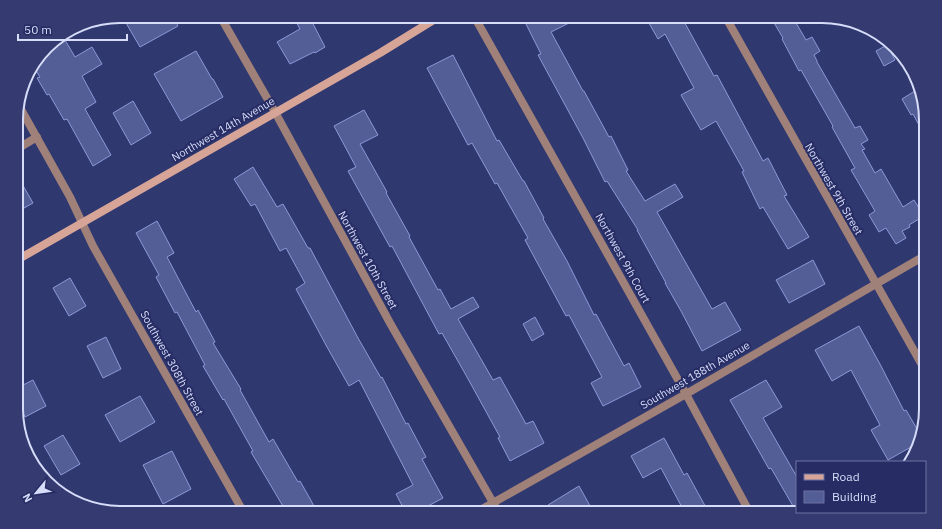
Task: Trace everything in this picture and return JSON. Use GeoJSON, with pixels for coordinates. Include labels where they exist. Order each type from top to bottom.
{"type":"FeatureCollection","features":[{"type":"Feature","properties":{"kind":"street","name":"Northwest 10th Street"},"geometry":{"type":"LineString","coordinates":[[224,23],[275,112],[390,323],[495,506]]}},
{"type":"Feature","properties":{"kind":"street","name":"Northwest 14th Avenue"},"geometry":{"type":"LineString","coordinates":[[23,256],[380,53],[429,23]]}},
{"type":"Feature","properties":{"kind":"street","name":"Northwest 9th Court"},"geometry":{"type":"LineString","coordinates":[[478,23],[686,394],[746,506]]}},
{"type":"Feature","properties":{"kind":"street","name":"Northwest 9th Street"},"geometry":{"type":"LineString","coordinates":[[729,23],[919,360]]}},
{"type":"Feature","properties":{"kind":"street","name":"Southwest 308th Street"},"geometry":{"type":"LineString","coordinates":[[23,114],[70,196],[93,246],[240,506]]}},
{"type":"Feature","properties":{"kind":"street"},"geometry":{"type":"LineString","coordinates":[[23,145],[37,137]]}},
{"type":"Feature","properties":{"kind":"street","name":"Southwest 188th Avenue"},"geometry":{"type":"LineString","coordinates":[[488,506],[686,394],[919,259]]}},
{"type":"Feature","properties":{"kind":"building"},"geometry":{"type":"Polygon","coordinates":[[[126,23],[176,23],[178,26],[140,47],[126,23]]]}},
{"type":"Feature","properties":{"kind":"building"},"geometry":{"type":"Polygon","coordinates":[[[297,23],[313,23],[325,47],[290,64],[277,42],[300,29],[297,23]]]}},
{"type":"Feature","properties":{"kind":"building"},"geometry":{"type":"Polygon","coordinates":[[[526,23],[569,23],[551,32],[609,137],[611,136],[628,170],[626,171],[645,201],[675,184],[683,197],[657,212],[712,309],[725,302],[741,330],[702,351],[638,230],[607,181],[605,182],[538,55],[541,54],[526,23]]]}},
{"type":"Feature","properties":{"kind":"building"},"geometry":{"type":"Polygon","coordinates":[[[649,23],[685,23],[714,76],[717,75],[763,161],[768,158],[787,195],[784,196],[809,237],[788,249],[763,207],[760,209],[742,172],[744,171],[716,121],[701,130],[681,95],[694,88],[665,34],[658,39],[649,23]]]}},
{"type":"Feature","properties":{"kind":"building"},"geometry":{"type":"Polygon","coordinates":[[[774,23],[796,23],[806,40],[812,37],[820,51],[814,55],[817,62],[855,128],[860,126],[868,140],[861,144],[865,149],[862,150],[875,173],[881,169],[903,207],[914,200],[919,208],[919,219],[909,225],[910,227],[902,231],[906,238],[896,244],[886,228],[879,232],[869,215],[875,211],[851,170],[855,168],[801,70],[799,71],[782,39],[783,38],[774,23]]]}},
{"type":"Feature","properties":{"kind":"building"},"geometry":{"type":"Polygon","coordinates":[[[65,40],[75,57],[92,47],[102,64],[82,76],[96,102],[85,109],[111,155],[93,166],[67,119],[64,120],[49,94],[47,95],[37,78],[40,77],[36,71],[39,66],[56,47],[65,40]]]}},
{"type":"Feature","properties":{"kind":"building"},"geometry":{"type":"Polygon","coordinates":[[[885,46],[890,50],[895,60],[884,66],[876,51],[885,46]]]}},
{"type":"Feature","properties":{"kind":"building"},"geometry":{"type":"Polygon","coordinates":[[[196,51],[223,97],[181,121],[154,74],[196,51]]]}},
{"type":"Feature","properties":{"kind":"building"},"geometry":{"type":"Polygon","coordinates":[[[453,55],[497,141],[499,140],[524,181],[594,315],[596,314],[624,366],[629,363],[641,387],[603,406],[591,383],[602,377],[569,315],[566,316],[525,240],[528,238],[497,183],[495,184],[472,143],[468,145],[427,68],[453,55]]]}},
{"type":"Feature","properties":{"kind":"building"},"geometry":{"type":"Polygon","coordinates":[[[915,91],[919,113],[919,125],[913,114],[911,115],[902,99],[915,91]]]}},
{"type":"Feature","properties":{"kind":"building"},"geometry":{"type":"Polygon","coordinates":[[[133,101],[151,133],[131,145],[113,113],[133,101]]]}},
{"type":"Feature","properties":{"kind":"building"},"geometry":{"type":"Polygon","coordinates":[[[364,110],[378,135],[360,144],[387,192],[386,193],[410,236],[409,237],[438,290],[440,289],[451,309],[473,297],[479,307],[458,319],[493,380],[500,377],[526,424],[533,421],[544,443],[510,461],[498,438],[500,437],[467,377],[442,333],[439,334],[392,246],[390,247],[348,171],[356,167],[334,126],[364,110]]]}},
{"type":"Feature","properties":{"kind":"building"},"geometry":{"type":"Polygon","coordinates":[[[253,167],[277,207],[283,204],[308,248],[310,248],[358,338],[381,378],[382,377],[406,424],[408,423],[426,457],[422,459],[443,498],[428,506],[402,506],[396,494],[413,485],[359,380],[349,386],[296,289],[305,283],[286,248],[280,251],[255,204],[251,206],[234,179],[253,167]]]}},
{"type":"Feature","properties":{"kind":"building"},"geometry":{"type":"Polygon","coordinates":[[[23,186],[33,203],[23,209],[23,186]]]}},
{"type":"Feature","properties":{"kind":"building"},"geometry":{"type":"Polygon","coordinates":[[[157,221],[174,253],[167,257],[196,312],[198,310],[215,342],[213,343],[241,389],[240,390],[269,442],[273,439],[314,506],[283,506],[251,452],[253,451],[224,399],[223,400],[203,366],[205,365],[177,312],[175,313],[156,277],[159,275],[136,233],[157,221]]]}},
{"type":"Feature","properties":{"kind":"building"},"geometry":{"type":"Polygon","coordinates":[[[813,260],[825,284],[789,303],[776,280],[813,260]]]}},
{"type":"Feature","properties":{"kind":"building"},"geometry":{"type":"Polygon","coordinates":[[[70,278],[86,306],[69,316],[53,288],[70,278]]]}},
{"type":"Feature","properties":{"kind":"building"},"geometry":{"type":"Polygon","coordinates":[[[535,317],[544,334],[532,341],[523,324],[535,317]]]}},
{"type":"Feature","properties":{"kind":"building"},"geometry":{"type":"Polygon","coordinates":[[[859,326],[904,411],[906,410],[917,429],[912,447],[888,460],[871,430],[880,425],[851,370],[832,381],[815,350],[859,326]]]}},
{"type":"Feature","properties":{"kind":"building"},"geometry":{"type":"Polygon","coordinates":[[[106,337],[121,369],[103,378],[87,346],[106,337]]]}},
{"type":"Feature","properties":{"kind":"building"},"geometry":{"type":"Polygon","coordinates":[[[33,380],[46,406],[25,417],[23,409],[23,385],[33,380]]]}},
{"type":"Feature","properties":{"kind":"building"},"geometry":{"type":"Polygon","coordinates":[[[766,380],[782,407],[763,418],[796,475],[796,506],[793,506],[771,468],[769,469],[730,400],[766,380]]]}},
{"type":"Feature","properties":{"kind":"building"},"geometry":{"type":"Polygon","coordinates":[[[140,396],[155,422],[120,442],[105,415],[140,396]]]}},
{"type":"Feature","properties":{"kind":"building"},"geometry":{"type":"Polygon","coordinates":[[[63,435],[80,464],[61,475],[44,446],[63,435]]]}},
{"type":"Feature","properties":{"kind":"building"},"geometry":{"type":"Polygon","coordinates":[[[664,438],[684,475],[687,473],[705,506],[681,506],[661,468],[643,478],[631,456],[664,438]]]}},
{"type":"Feature","properties":{"kind":"building"},"geometry":{"type":"Polygon","coordinates":[[[172,451],[191,489],[163,504],[143,465],[172,451]]]}},
{"type":"Feature","properties":{"kind":"building"},"geometry":{"type":"Polygon","coordinates":[[[579,486],[590,506],[548,506],[579,486]]]}}]}
